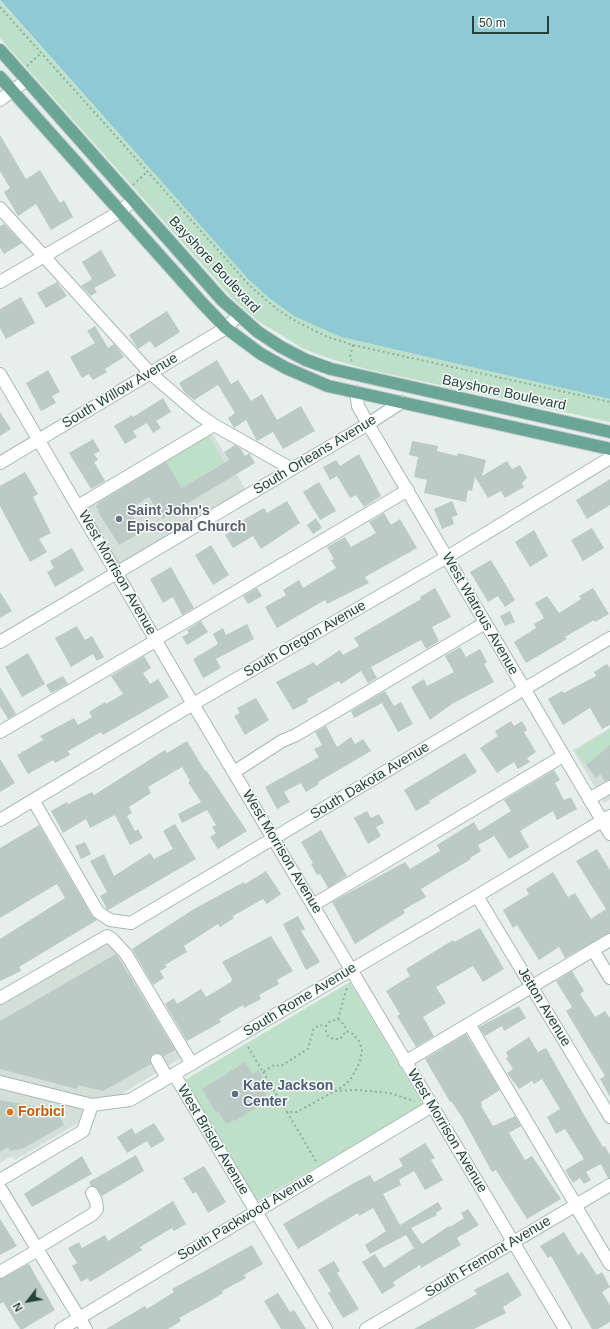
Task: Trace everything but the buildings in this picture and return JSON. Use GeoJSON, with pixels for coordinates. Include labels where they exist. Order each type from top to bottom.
{"type":"FeatureCollection","features":[{"type":"Feature","properties":{"kind":"main road","name":"Bayshore Boulevard"},"geometry":{"type":"LineString","coordinates":[[0,50],[238,316],[258,332],[281,347],[306,360],[331,369],[610,432]]}},
{"type":"Feature","properties":{"kind":"main road"},"geometry":{"type":"LineString","coordinates":[[0,77],[226,328],[261,354],[286,368],[328,386],[610,449]]}},
{"type":"Feature","properties":{"kind":"street"},"geometry":{"type":"LineString","coordinates":[[0,100],[27,80]]}},
{"type":"Feature","properties":{"kind":"street"},"geometry":{"type":"LineString","coordinates":[[0,282],[121,211],[133,200]]}},
{"type":"Feature","properties":{"kind":"street"},"geometry":{"type":"LineString","coordinates":[[0,208],[150,373],[198,414],[214,425],[292,469]]}},
{"type":"Feature","properties":{"kind":"street","name":"South Willow Avenue"},"geometry":{"type":"LineString","coordinates":[[0,463],[226,328],[238,316]]}},
{"type":"Feature","properties":{"kind":"street","name":"West Morrison Avenue"},"geometry":{"type":"LineString","coordinates":[[0,374],[193,704],[565,1329]]}},
{"type":"Feature","properties":{"kind":"street","name":"West Watrous Avenue"},"geometry":{"type":"LineString","coordinates":[[356,392],[358,406],[368,424],[447,556],[563,756],[589,799],[606,819],[610,834]]}},
{"type":"Feature","properties":{"kind":"street","name":"South Orleans Avenue"},"geometry":{"type":"LineString","coordinates":[[0,642],[368,424],[402,402]]}},
{"type":"Feature","properties":{"kind":"street"},"geometry":{"type":"LineString","coordinates":[[78,506],[214,425]]}},
{"type":"Feature","properties":{"kind":"street","name":"South Oregon Avenue"},"geometry":{"type":"LineString","coordinates":[[0,820],[193,704],[447,556],[610,458]]}},
{"type":"Feature","properties":{"kind":"street"},"geometry":{"type":"LineString","coordinates":[[0,732],[408,490]]}},
{"type":"Feature","properties":{"kind":"street"},"geometry":{"type":"LineString","coordinates":[[234,772],[282,741],[296,735],[485,623]]}},
{"type":"Feature","properties":{"kind":"street","name":"South Dakota Avenue"},"geometry":{"type":"LineString","coordinates":[[33,800],[98,912],[110,920],[131,923],[610,638]]}},
{"type":"Feature","properties":{"kind":"street"},"geometry":{"type":"LineString","coordinates":[[313,905],[563,756]]}},
{"type":"Feature","properties":{"kind":"street"},"geometry":{"type":"LineString","coordinates":[[589,799],[610,786]]}},
{"type":"Feature","properties":{"kind":"street","name":"South Rome Avenue"},"geometry":{"type":"LineString","coordinates":[[92,1105],[130,1100],[606,819]]}},
{"type":"Feature","properties":{"kind":"street","name":"Jetton Avenue"},"geometry":{"type":"LineString","coordinates":[[477,896],[610,1117]]}},
{"type":"Feature","properties":{"kind":"street"},"geometry":{"type":"LineString","coordinates":[[0,998],[107,936],[112,939],[126,954],[192,1064]]}},
{"type":"Feature","properties":{"kind":"street"},"geometry":{"type":"LineString","coordinates":[[405,1062],[610,940]]}},
{"type":"Feature","properties":{"kind":"street"},"geometry":{"type":"LineString","coordinates":[[594,950],[610,978]]}},
{"type":"Feature","properties":{"kind":"street"},"geometry":{"type":"LineString","coordinates":[[469,1024],[610,1264]]}},
{"type":"Feature","properties":{"kind":"street","name":"West Bristol Avenue"},"geometry":{"type":"LineString","coordinates":[[157,1060],[171,1076],[256,1211],[326,1329]]}},
{"type":"Feature","properties":{"kind":"street"},"geometry":{"type":"LineString","coordinates":[[0,1082],[92,1105],[83,1131],[0,1180]]}},
{"type":"Feature","properties":{"kind":"street","name":"South Packwood Avenue"},"geometry":{"type":"LineString","coordinates":[[60,1329],[83,1324],[256,1211],[432,1106]]}},
{"type":"Feature","properties":{"kind":"street","name":"South Fremont Avenue"},"geometry":{"type":"LineString","coordinates":[[366,1329],[610,1185]]}},
{"type":"Feature","properties":{"kind":"street"},"geometry":{"type":"LineString","coordinates":[[0,1188],[83,1324]]}},
{"type":"Feature","properties":{"kind":"street"},"geometry":{"type":"LineString","coordinates":[[0,1272],[93,1214],[98,1209],[92,1193]]}},
{"type":"Feature","properties":{"kind":"path"},"geometry":{"type":"LineString","coordinates":[[0,7],[237,273],[264,299],[296,322],[328,337],[353,345],[610,402]]}},
{"type":"Feature","properties":{"kind":"path"},"geometry":{"type":"LineString","coordinates":[[25,67],[41,53]]}},
{"type":"Feature","properties":{"kind":"path"},"geometry":{"type":"LineString","coordinates":[[131,187],[147,172]]}},
{"type":"Feature","properties":{"kind":"path"},"geometry":{"type":"LineString","coordinates":[[353,345],[350,357],[354,364],[353,367]]}},
{"type":"Feature","properties":{"kind":"path"},"geometry":{"type":"LineString","coordinates":[[338,1019],[347,987]]}},
{"type":"Feature","properties":{"kind":"path"},"geometry":{"type":"LineString","coordinates":[[338,1019],[329,1022],[326,1026],[328,1036],[333,1039],[340,1039],[346,1031]]}},
{"type":"Feature","properties":{"kind":"path"},"geometry":{"type":"LineString","coordinates":[[338,1019],[345,1026],[346,1031]]}},
{"type":"Feature","properties":{"kind":"path"},"geometry":{"type":"LineString","coordinates":[[263,1072],[274,1065],[281,1066],[308,1049],[313,1030],[319,1025],[326,1026]]}},
{"type":"Feature","properties":{"kind":"path"},"geometry":{"type":"LineString","coordinates":[[288,1112],[297,1112],[350,1080],[360,1062],[362,1050],[359,1041],[354,1034],[346,1031]]}},
{"type":"Feature","properties":{"kind":"path"},"geometry":{"type":"LineString","coordinates":[[248,1047],[313,1154],[318,1166]]}},
{"type":"Feature","properties":{"kind":"path"},"geometry":{"type":"LineString","coordinates":[[334,1091],[356,1090],[389,1093],[414,1101]]}},
{"type":"Feature","properties":{"kind":"shaded area"},"geometry":{"type":"Polygon","coordinates":[[[211,431],[246,490],[119,565],[83,506],[211,431]]]}},
{"type":"Feature","properties":{"kind":"shaded area"},"geometry":{"type":"Polygon","coordinates":[[[610,728],[610,799],[604,803],[573,750],[610,728]]]}},
{"type":"Feature","properties":{"kind":"shaded area"},"geometry":{"type":"Polygon","coordinates":[[[114,934],[186,1055],[113,1099],[75,1125],[15,1160],[12,1156],[0,1163],[0,999],[114,934]]]}},
{"type":"Feature","properties":{"kind":"green space"},"geometry":{"type":"Polygon","coordinates":[[[0,1],[248,279],[268,297],[294,315],[341,337],[610,399],[610,422],[366,369],[331,359],[304,349],[258,321],[232,298],[0,38],[0,1]]]}},
{"type":"Feature","properties":{"kind":"green space"},"geometry":{"type":"Polygon","coordinates":[[[208,435],[224,462],[182,488],[165,461],[208,435]]]}},
{"type":"Feature","properties":{"kind":"green space"},"geometry":{"type":"Polygon","coordinates":[[[610,729],[610,750],[607,748],[586,765],[575,751],[610,729]]]}},
{"type":"Feature","properties":{"kind":"green space"},"geometry":{"type":"Polygon","coordinates":[[[350,982],[423,1105],[256,1202],[185,1080],[350,982]]]}},
{"type":"Feature","properties":{"kind":"water"},"geometry":{"type":"Polygon","coordinates":[[[0,0],[610,0],[610,399],[341,337],[294,316],[268,297],[248,279],[0,0]]]}},
{"type":"Feature","properties":{"kind":"place","name":"Saint John's Episcopal Church"},"geometry":{"type":"Point","coordinates":[119,519]}},
{"type":"Feature","properties":{"kind":"place","name":"Kate Jackson Center"},"geometry":{"type":"Point","coordinates":[235,1094]}},
{"type":"Feature","properties":{"kind":"place","name":"Forbici"},"geometry":{"type":"Point","coordinates":[10,1112]}}]}
